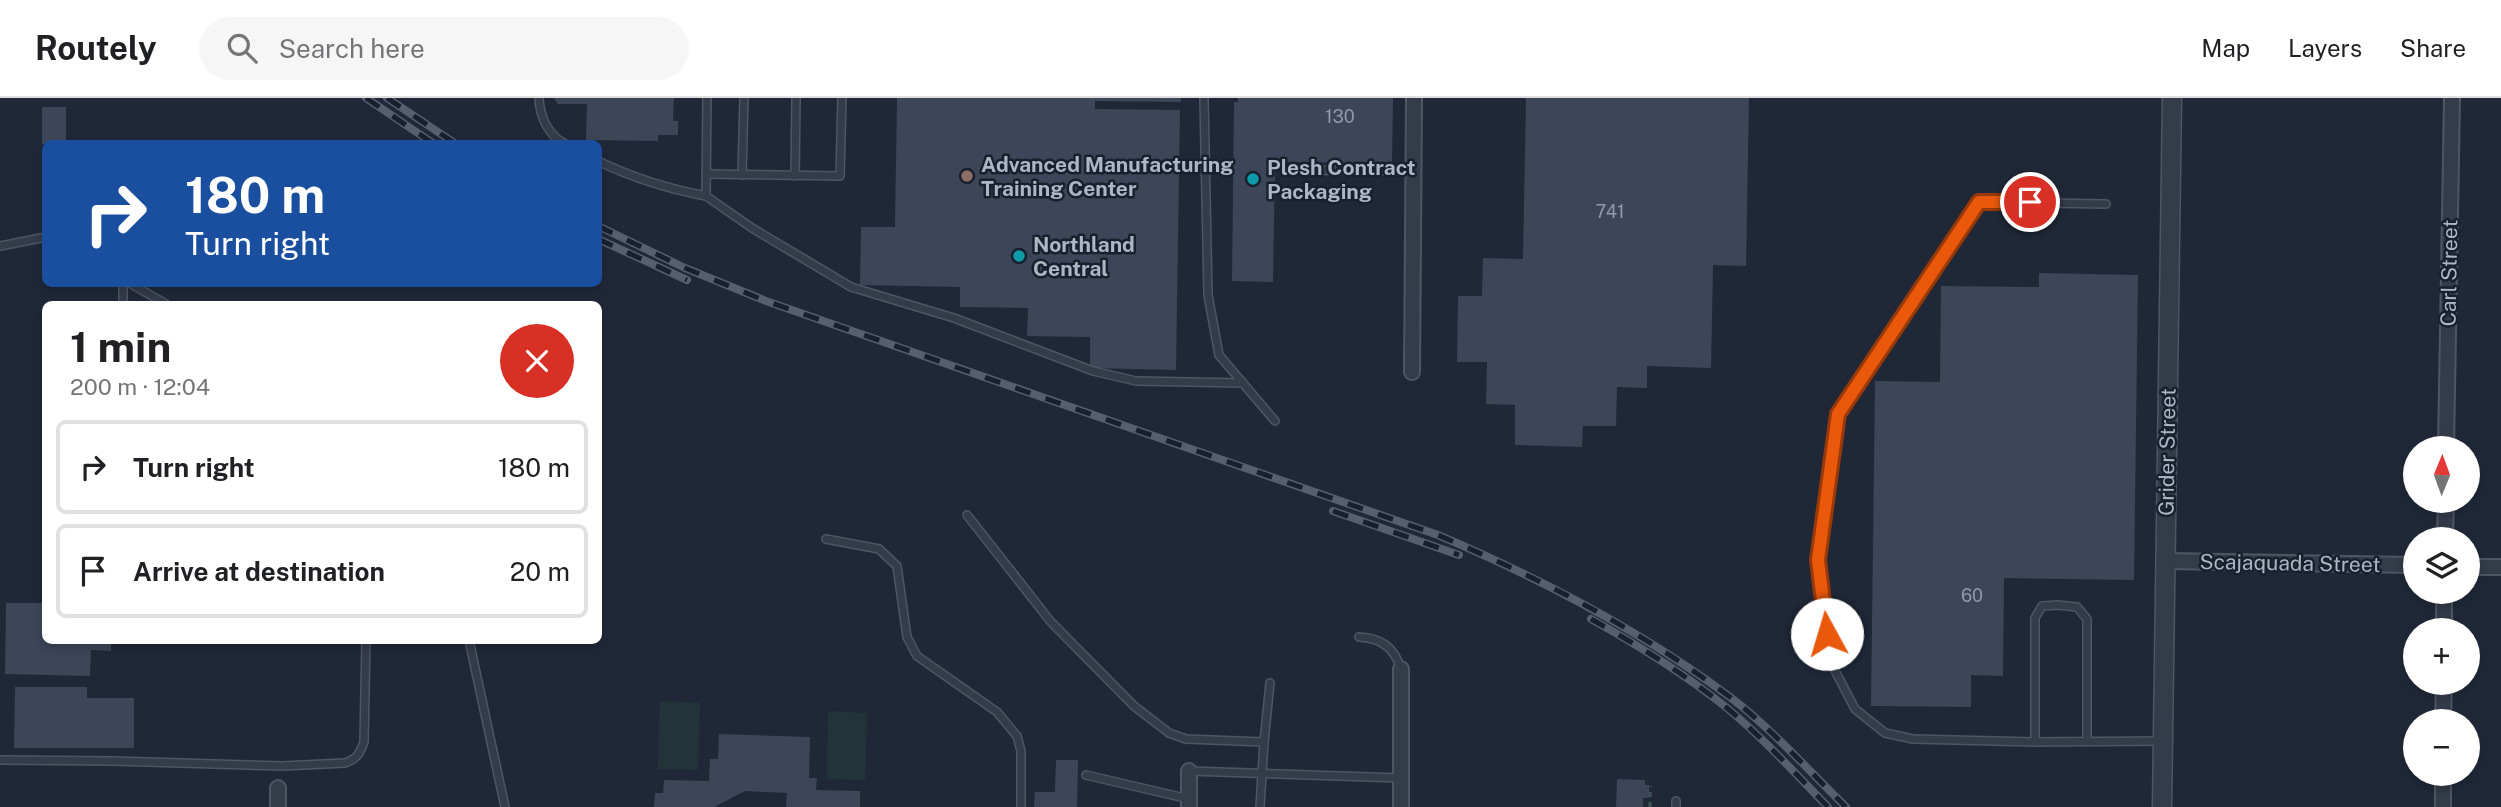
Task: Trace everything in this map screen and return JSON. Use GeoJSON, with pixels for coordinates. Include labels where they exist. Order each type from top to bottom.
{"type":"FeatureCollection","features":[{"type":"Feature","properties":{"kind":"street"},"geometry":{"type":"LineString","coordinates":[[1412,372],[1414,98]]}},
{"type":"Feature","properties":{"kind":"street","name":"Grider Street"},"geometry":{"type":"LineString","coordinates":[[2162,807],[2172,98]]}},
{"type":"Feature","properties":{"kind":"street","name":"Carl Street"},"geometry":{"type":"LineString","coordinates":[[2446,436],[2452,98]]}},
{"type":"Feature","properties":{"kind":"street","name":"Scajaquada Street"},"geometry":{"type":"LineString","coordinates":[[2166,561],[2403,565]]}},
{"type":"Feature","properties":{"kind":"street"},"geometry":{"type":"LineString","coordinates":[[2480,566],[2501,567]]}},
{"type":"Feature","properties":{"kind":"street"},"geometry":{"type":"LineString","coordinates":[[1401,669],[1401,807]]}},
{"type":"Feature","properties":{"kind":"street"},"geometry":{"type":"LineString","coordinates":[[1189,771],[1189,803]]}},
{"type":"Feature","properties":{"kind":"street"},"geometry":{"type":"LineString","coordinates":[[2443,786],[2443,807]]}},
{"type":"Feature","properties":{"kind":"street"},"geometry":{"type":"LineString","coordinates":[[278,788],[278,807]]}},
{"type":"Feature","properties":{"kind":"lane"},"geometry":{"type":"LineString","coordinates":[[540,98],[540,111],[553,138],[557,140]]}},
{"type":"Feature","properties":{"kind":"lane"},"geometry":{"type":"LineString","coordinates":[[706,195],[707,98]]}},
{"type":"Feature","properties":{"kind":"lane"},"geometry":{"type":"LineString","coordinates":[[743,175],[744,98]]}},
{"type":"Feature","properties":{"kind":"lane"},"geometry":{"type":"LineString","coordinates":[[795,176],[796,98]]}},
{"type":"Feature","properties":{"kind":"lane"},"geometry":{"type":"LineString","coordinates":[[706,174],[840,176],[842,98]]}},
{"type":"Feature","properties":{"kind":"lane"},"geometry":{"type":"LineString","coordinates":[[1203,98],[1208,295],[1219,355],[1275,421]]}},
{"type":"Feature","properties":{"kind":"lane"},"geometry":{"type":"LineString","coordinates":[[602,163],[622,173],[678,191],[706,195],[752,229],[850,287],[954,318],[1093,371],[1136,381],[1242,383]]}},
{"type":"Feature","properties":{"kind":"lane"},"geometry":{"type":"LineString","coordinates":[[1290,170],[1413,171]]}},
{"type":"Feature","properties":{"kind":"lane"},"geometry":{"type":"LineString","coordinates":[[2106,204],[1979,202],[1838,414],[1818,560],[1829,659],[1855,709],[1885,733],[1913,739],[2163,741]]}},
{"type":"Feature","properties":{"kind":"lane"},"geometry":{"type":"LineString","coordinates":[[0,246],[42,238]]}},
{"type":"Feature","properties":{"kind":"lane"},"geometry":{"type":"LineString","coordinates":[[136,287],[161,301]]}},
{"type":"Feature","properties":{"kind":"lane"},"geometry":{"type":"LineString","coordinates":[[967,515],[1051,622],[1134,706],[1169,733],[1186,739],[1264,742]]}},
{"type":"Feature","properties":{"kind":"lane"},"geometry":{"type":"LineString","coordinates":[[826,539],[879,549],[897,566],[907,637],[917,656],[996,712],[1017,736],[1021,751],[1021,807]]}},
{"type":"Feature","properties":{"kind":"lane"},"geometry":{"type":"LineString","coordinates":[[2035,742],[2035,618],[2042,606],[2050,604],[2077,607],[2087,619],[2087,741]]}},
{"type":"Feature","properties":{"kind":"lane"},"geometry":{"type":"LineString","coordinates":[[1359,637],[1373,638],[1386,644],[1396,654],[1401,669]]}},
{"type":"Feature","properties":{"kind":"lane"},"geometry":{"type":"LineString","coordinates":[[0,760],[282,766],[330,765],[354,760],[364,742],[366,644]]}},
{"type":"Feature","properties":{"kind":"lane"},"geometry":{"type":"LineString","coordinates":[[470,644],[505,807]]}},
{"type":"Feature","properties":{"kind":"lane"},"geometry":{"type":"LineString","coordinates":[[1260,807],[1270,683]]}},
{"type":"Feature","properties":{"kind":"lane"},"geometry":{"type":"LineString","coordinates":[[1189,771],[1401,778]]}},
{"type":"Feature","properties":{"kind":"lane"},"geometry":{"type":"LineString","coordinates":[[1086,775],[1189,803]]}},
{"type":"Feature","properties":{"kind":"path"},"geometry":{"type":"LineString","coordinates":[[1650,786],[1650,807]]}},
{"type":"Feature","properties":{"kind":"shaded area"},"geometry":{"type":"Polygon","coordinates":[[[660,701],[700,703],[698,770],[658,769],[660,701]]]}},
{"type":"Feature","properties":{"kind":"shaded area"},"geometry":{"type":"Polygon","coordinates":[[[828,711],[867,713],[865,780],[827,779],[828,711]]]}},
{"type":"Feature","properties":{"kind":"building"},"geometry":{"type":"Polygon","coordinates":[[[554,98],[674,98],[673,121],[678,121],[678,135],[658,135],[658,141],[586,140],[587,104],[558,104],[554,98]]]}},
{"type":"Feature","properties":{"kind":"building","name":"Northland Central"},"geometry":{"type":"Polygon","coordinates":[[[897,98],[1181,98],[1181,102],[1095,101],[1095,109],[1180,110],[1176,370],[1090,368],[1090,337],[1027,336],[1028,308],[960,307],[960,287],[860,285],[861,227],[895,227],[897,98]]]}},
{"type":"Feature","properties":{"kind":"building","name":"Plesh Contract Packaging"},"geometry":{"type":"Polygon","coordinates":[[[1238,98],[1393,98],[1392,163],[1275,162],[1273,282],[1232,281],[1234,102],[1238,102],[1238,98]]]}},
{"type":"Feature","properties":{"kind":"building"},"geometry":{"type":"Polygon","coordinates":[[[1526,98],[1749,98],[1746,266],[1713,265],[1711,368],[1647,366],[1647,388],[1617,387],[1616,426],[1583,426],[1582,447],[1515,445],[1515,405],[1486,404],[1487,362],[1457,362],[1458,296],[1482,296],[1483,258],[1523,259],[1526,98]]]}},
{"type":"Feature","properties":{"kind":"building"},"geometry":{"type":"Polygon","coordinates":[[[42,107],[66,107],[66,140],[42,140],[42,107]]]}},
{"type":"Feature","properties":{"kind":"building"},"geometry":{"type":"Polygon","coordinates":[[[2039,273],[2138,275],[2134,580],[2004,578],[2003,676],[1971,675],[1971,707],[1871,706],[1875,381],[1940,382],[1941,286],[2039,287],[2039,273]]]}},
{"type":"Feature","properties":{"kind":"building"},"geometry":{"type":"Polygon","coordinates":[[[6,603],[42,603],[42,644],[111,644],[111,651],[91,650],[90,676],[5,674],[6,603]]]}},
{"type":"Feature","properties":{"kind":"building"},"geometry":{"type":"Polygon","coordinates":[[[15,687],[87,687],[87,698],[134,698],[134,748],[14,748],[15,687]]]}},
{"type":"Feature","properties":{"kind":"building"},"geometry":{"type":"Polygon","coordinates":[[[719,734],[810,737],[809,778],[817,778],[816,790],[860,791],[860,807],[786,807],[787,793],[745,791],[714,807],[654,807],[655,793],[663,793],[664,780],[709,781],[710,759],[718,759],[719,734]]]}},
{"type":"Feature","properties":{"kind":"building"},"geometry":{"type":"Polygon","coordinates":[[[1056,760],[1078,760],[1077,807],[1034,807],[1035,792],[1055,792],[1056,760]]]}},
{"type":"Feature","properties":{"kind":"building"},"geometry":{"type":"Polygon","coordinates":[[[1617,779],[1645,780],[1645,785],[1649,785],[1649,798],[1643,798],[1643,807],[1616,807],[1617,779]]]}},
{"type":"Feature","properties":{"kind":"railway"},"geometry":{"type":"LineString","coordinates":[[366,98],[428,140]]}},
{"type":"Feature","properties":{"kind":"railway"},"geometry":{"type":"LineString","coordinates":[[387,98],[450,140]]}},
{"type":"Feature","properties":{"kind":"railway"},"geometry":{"type":"LineString","coordinates":[[602,228],[685,268],[766,301],[1438,535],[1515,569],[1625,628],[1730,697],[1775,736],[1846,807]]}},
{"type":"Feature","properties":{"kind":"railway"},"geometry":{"type":"LineString","coordinates":[[602,241],[687,280]]}},
{"type":"Feature","properties":{"kind":"railway"},"geometry":{"type":"LineString","coordinates":[[1333,511],[1459,555]]}},
{"type":"Feature","properties":{"kind":"railway"},"geometry":{"type":"LineString","coordinates":[[1591,619],[1660,660],[1727,708],[1828,807]]}},
{"type":"Feature","properties":{"kind":"place","name":"Advanced Manufacturing Training Center"},"geometry":{"type":"Point","coordinates":[967,176]}},
{"type":"Feature","properties":{"kind":"place","name":"Plesh Contract Packaging"},"geometry":{"type":"Point","coordinates":[1253,179]}},
{"type":"Feature","properties":{"kind":"place","name":"Northland Central"},"geometry":{"type":"Point","coordinates":[1019,256]}},
{"type":"Feature","properties":{"kind":"route"},"geometry":{"type":"LineString","coordinates":[[1827,634],[1818,560],[1838,414],[1979,202],[2030,202]]}}]}
